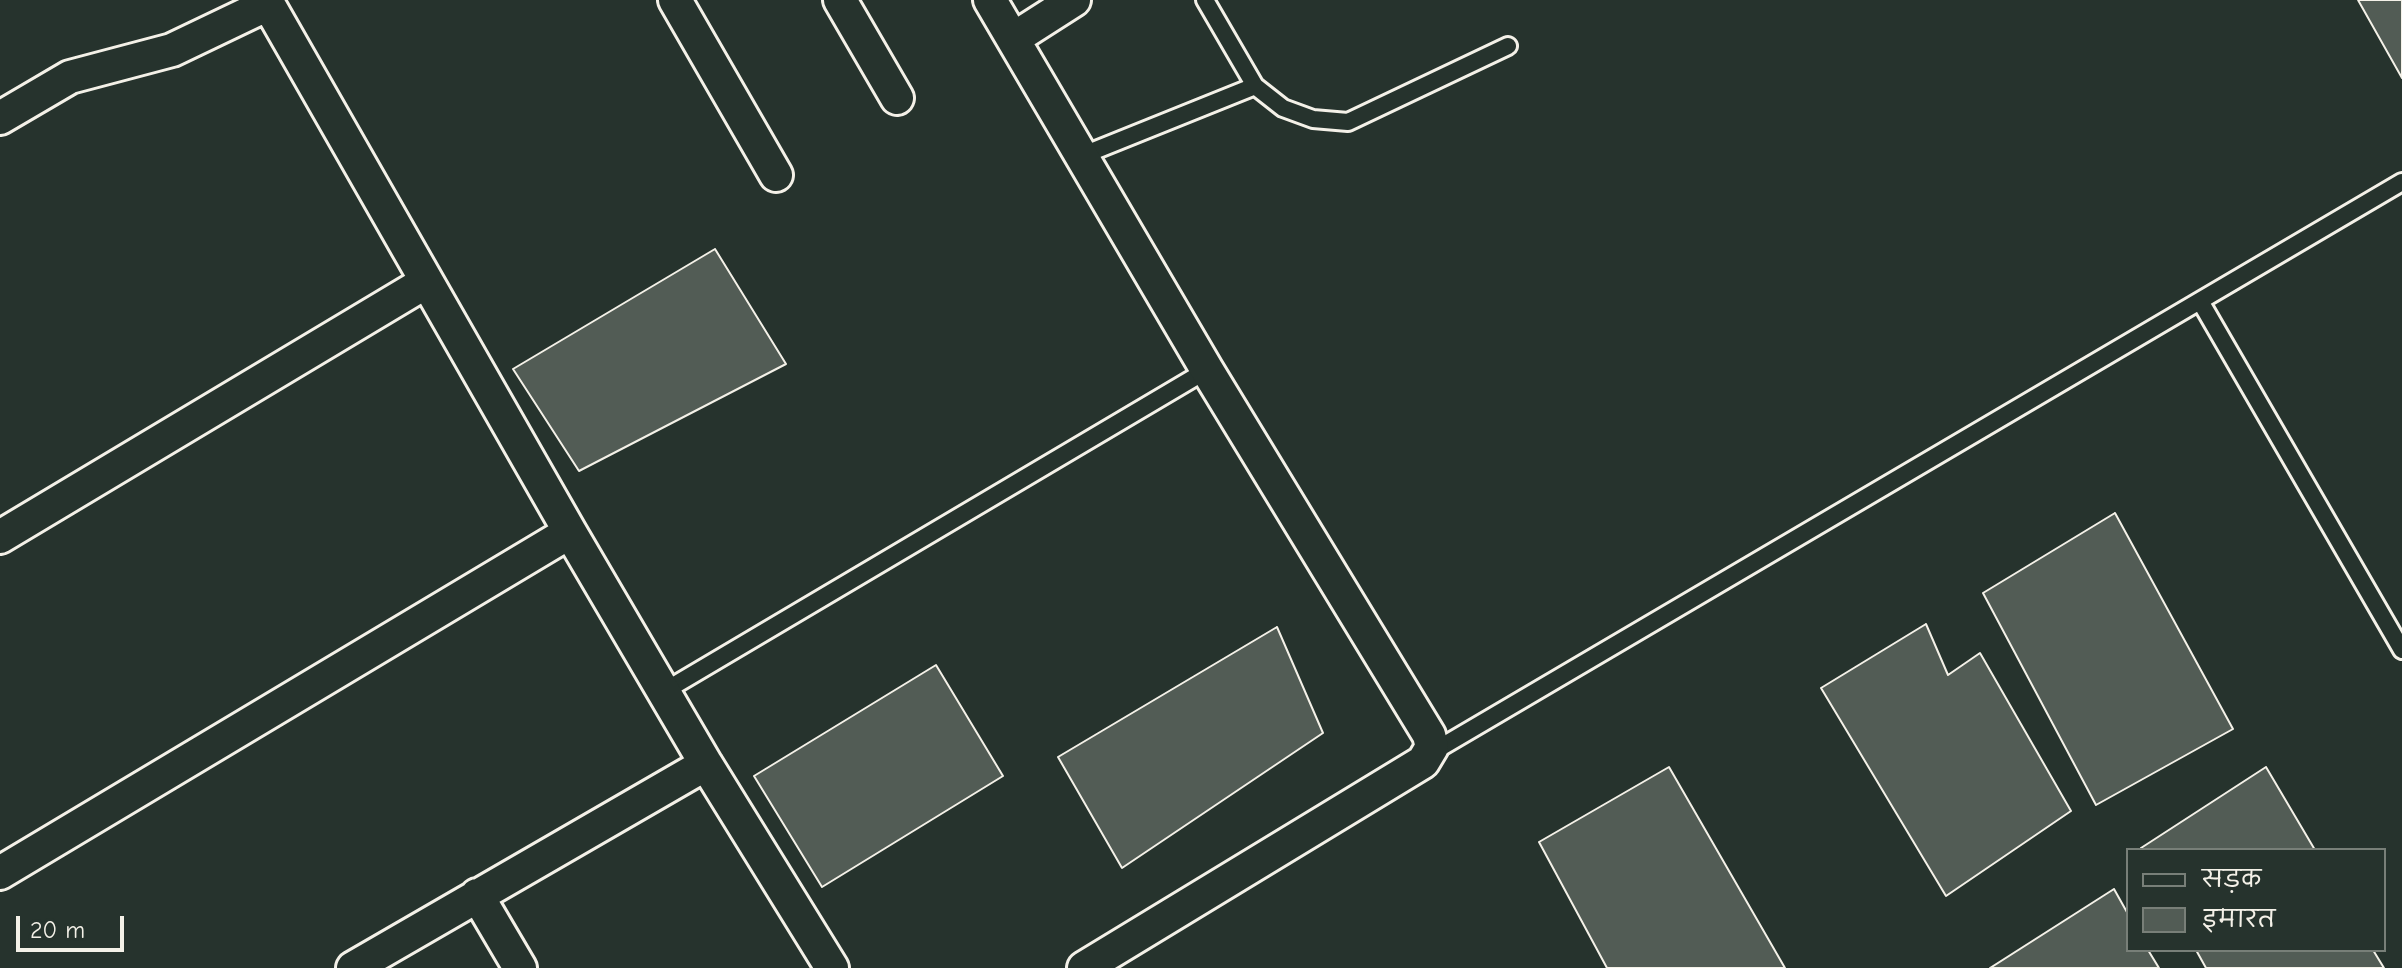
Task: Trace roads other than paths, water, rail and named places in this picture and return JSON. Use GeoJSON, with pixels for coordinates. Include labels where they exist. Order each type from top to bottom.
{"type":"FeatureCollection","features":[{"type":"Feature","properties":{"kind":"street"},"geometry":{"type":"LineString","coordinates":[[675,0],[776,175]]}},
{"type":"Feature","properties":{"kind":"street"},"geometry":{"type":"LineString","coordinates":[[840,0],[897,98]]}},
{"type":"Feature","properties":{"kind":"street"},"geometry":{"type":"LineString","coordinates":[[990,0],[1207,370],[1429,735],[1430,753],[1423,762],[1084,968]]}},
{"type":"Feature","properties":{"kind":"street"},"geometry":{"type":"LineString","coordinates":[[1013,39],[1074,0]]}},
{"type":"Feature","properties":{"kind":"street"},"geometry":{"type":"LineString","coordinates":[[0,118],[70,77],[172,50],[267,2],[663,692],[832,968]]}},
{"type":"Feature","properties":{"kind":"street"},"geometry":{"type":"LineString","coordinates":[[0,537],[426,282]]}},
{"type":"Feature","properties":{"kind":"street"},"geometry":{"type":"LineString","coordinates":[[0,873],[570,532]]}},
{"type":"Feature","properties":{"kind":"street"},"geometry":{"type":"LineString","coordinates":[[353,968],[706,764]]}},
{"type":"Feature","properties":{"kind":"street"},"geometry":{"type":"LineString","coordinates":[[477,895],[520,968]]}},
{"type":"Feature","properties":{"kind":"lane"},"geometry":{"type":"LineString","coordinates":[[1205,0],[1255,86],[1283,108],[1313,119],[1348,122],[1384,108],[1508,46]]}},
{"type":"Feature","properties":{"kind":"lane"},"geometry":{"type":"LineString","coordinates":[[1081,156],[1255,86]]}},
{"type":"Feature","properties":{"kind":"lane"},"geometry":{"type":"LineString","coordinates":[[1430,753],[2402,182]]}},
{"type":"Feature","properties":{"kind":"lane"},"geometry":{"type":"LineString","coordinates":[[2200,301],[2402,650]]}},
{"type":"Feature","properties":{"kind":"lane"},"geometry":{"type":"LineString","coordinates":[[663,692],[1207,370]]}}]}
